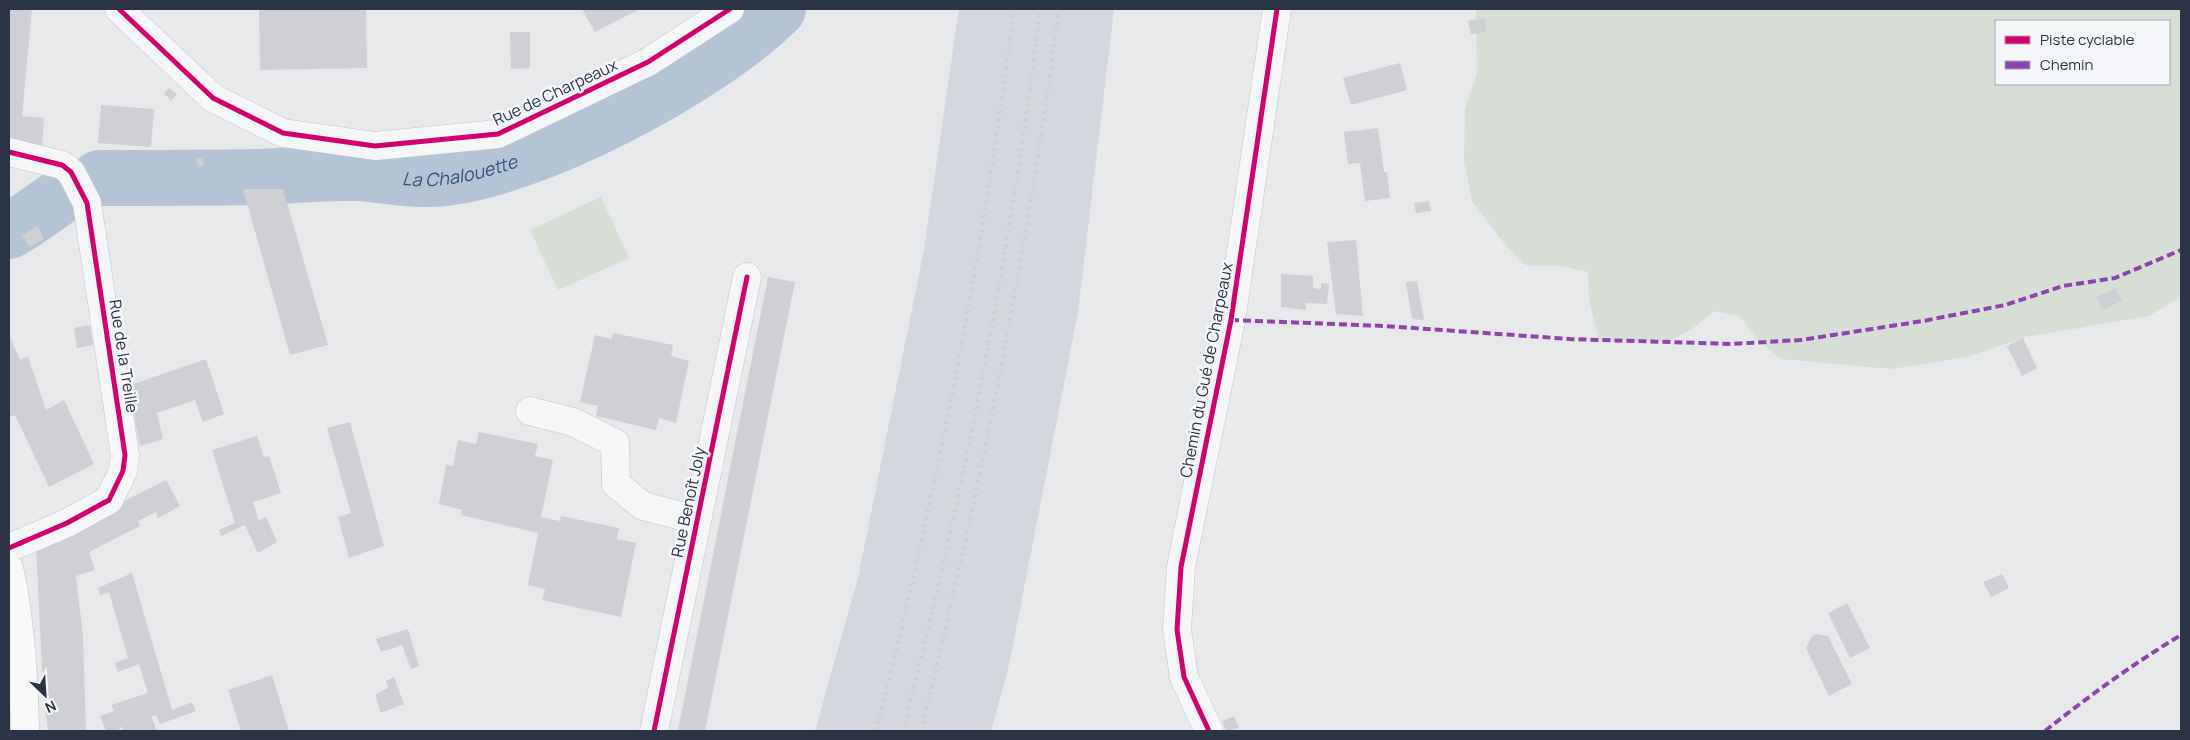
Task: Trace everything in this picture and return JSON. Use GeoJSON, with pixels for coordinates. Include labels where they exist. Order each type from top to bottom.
{"type":"FeatureCollection","features":[{"type":"Feature","properties":{"kind":"main road"},"geometry":{"type":"LineString","coordinates":[[9,568],[13,587],[24,688],[25,731]]}},
{"type":"Feature","properties":{"kind":"street","name":"Rue de Charpeaux"},"geometry":{"type":"LineString","coordinates":[[119,9],[213,98],[283,133],[375,146],[498,134],[648,62],[730,9]]}},
{"type":"Feature","properties":{"kind":"street","name":"Chemin du Gué de Charpeaux"},"geometry":{"type":"LineString","coordinates":[[1209,731],[1184,677],[1177,630],[1181,567],[1231,320],[1277,9]]}},
{"type":"Feature","properties":{"kind":"street","name":"Rue de la Treille"},"geometry":{"type":"LineString","coordinates":[[9,152],[62,166],[72,172],[87,203],[120,411],[124,455],[123,471],[109,500],[67,523],[9,548]]}},
{"type":"Feature","properties":{"kind":"street","name":"Rue Benoît Joly"},"geometry":{"type":"LineString","coordinates":[[654,731],[747,277]]}},
{"type":"Feature","properties":{"kind":"street"},"geometry":{"type":"LineString","coordinates":[[530,411],[574,422],[615,443],[616,484],[644,506],[698,520]]}},
{"type":"Feature","properties":{"kind":"shaded area"},"geometry":{"type":"Polygon","coordinates":[[[959,9],[1114,9],[1078,312],[1009,665],[991,731],[815,731],[858,578],[924,249],[959,9]]]}},
{"type":"Feature","properties":{"kind":"shaded area"},"geometry":{"type":"Polygon","coordinates":[[[1476,9],[2181,9],[2181,297],[2149,316],[2026,337],[1967,357],[1891,369],[1781,359],[1759,341],[1739,316],[1715,311],[1693,328],[1670,341],[1599,341],[1589,300],[1588,272],[1560,266],[1525,265],[1504,243],[1472,201],[1464,162],[1465,109],[1477,74],[1476,9]]]}},
{"type":"Feature","properties":{"kind":"shaded area"},"geometry":{"type":"Polygon","coordinates":[[[601,197],[629,258],[558,290],[530,230],[601,197]]]}},
{"type":"Feature","properties":{"kind":"building"},"geometry":{"type":"Polygon","coordinates":[[[9,9],[32,9],[22,116],[44,118],[42,146],[9,143],[9,9]]]}},
{"type":"Feature","properties":{"kind":"building"},"geometry":{"type":"Polygon","coordinates":[[[259,9],[366,9],[367,68],[260,70],[259,9]]]}},
{"type":"Feature","properties":{"kind":"building"},"geometry":{"type":"Polygon","coordinates":[[[582,9],[640,9],[595,32],[582,9]]]}},
{"type":"Feature","properties":{"kind":"building"},"geometry":{"type":"Polygon","coordinates":[[[1485,18],[1486,32],[1471,34],[1468,21],[1485,18]]]}},
{"type":"Feature","properties":{"kind":"building"},"geometry":{"type":"Polygon","coordinates":[[[510,32],[530,32],[530,68],[511,69],[510,32]]]}},
{"type":"Feature","properties":{"kind":"building"},"geometry":{"type":"Polygon","coordinates":[[[1400,63],[1407,90],[1351,105],[1343,78],[1400,63]]]}},
{"type":"Feature","properties":{"kind":"building"},"geometry":{"type":"Polygon","coordinates":[[[169,88],[177,94],[171,101],[164,93],[169,88]]]}},
{"type":"Feature","properties":{"kind":"building"},"geometry":{"type":"Polygon","coordinates":[[[101,105],[154,109],[151,147],[98,143],[101,105]]]}},
{"type":"Feature","properties":{"kind":"building"},"geometry":{"type":"Polygon","coordinates":[[[1378,128],[1384,172],[1387,172],[1390,198],[1365,201],[1360,163],[1348,164],[1344,132],[1378,128]]]}},
{"type":"Feature","properties":{"kind":"building"},"geometry":{"type":"Polygon","coordinates":[[[202,158],[204,166],[198,167],[196,159],[202,158]]]}},
{"type":"Feature","properties":{"kind":"building"},"geometry":{"type":"Polygon","coordinates":[[[243,189],[283,189],[328,345],[290,355],[243,189]]]}},
{"type":"Feature","properties":{"kind":"building"},"geometry":{"type":"Polygon","coordinates":[[[1429,201],[1431,211],[1416,213],[1414,203],[1429,201]]]}},
{"type":"Feature","properties":{"kind":"building"},"geometry":{"type":"Polygon","coordinates":[[[38,226],[44,239],[29,247],[22,235],[38,226]]]}},
{"type":"Feature","properties":{"kind":"building"},"geometry":{"type":"Polygon","coordinates":[[[1356,240],[1363,316],[1336,314],[1327,242],[1356,240]]]}},
{"type":"Feature","properties":{"kind":"building"},"geometry":{"type":"Polygon","coordinates":[[[1281,274],[1313,276],[1313,288],[1321,289],[1321,283],[1329,284],[1327,304],[1306,303],[1306,310],[1281,307],[1281,274]]]}},
{"type":"Feature","properties":{"kind":"building"},"geometry":{"type":"Polygon","coordinates":[[[768,277],[795,282],[705,731],[678,731],[768,277]]]}},
{"type":"Feature","properties":{"kind":"building"},"geometry":{"type":"Polygon","coordinates":[[[1417,281],[1424,320],[1412,319],[1406,282],[1417,281]]]}},
{"type":"Feature","properties":{"kind":"building"},"geometry":{"type":"Polygon","coordinates":[[[2116,288],[2122,301],[2102,310],[2096,297],[2116,288]]]}},
{"type":"Feature","properties":{"kind":"building"},"geometry":{"type":"Polygon","coordinates":[[[90,325],[93,345],[77,348],[74,328],[90,325]]]}},
{"type":"Feature","properties":{"kind":"building"},"geometry":{"type":"Polygon","coordinates":[[[613,333],[673,345],[671,356],[689,361],[676,423],[659,418],[656,430],[596,416],[598,406],[580,402],[595,335],[612,339],[613,333]]]}},
{"type":"Feature","properties":{"kind":"building"},"geometry":{"type":"Polygon","coordinates":[[[9,334],[20,360],[28,357],[46,410],[64,400],[94,464],[49,487],[15,415],[9,417],[9,334]]]}},
{"type":"Feature","properties":{"kind":"building"},"geometry":{"type":"Polygon","coordinates":[[[2023,338],[2037,368],[2022,376],[2007,346],[2023,338]]]}},
{"type":"Feature","properties":{"kind":"building"},"geometry":{"type":"Polygon","coordinates":[[[206,359],[224,414],[203,422],[195,400],[157,413],[163,439],[140,446],[128,386],[206,359]]]}},
{"type":"Feature","properties":{"kind":"building"},"geometry":{"type":"Polygon","coordinates":[[[350,422],[384,546],[349,558],[338,517],[351,513],[327,428],[350,422]]]}},
{"type":"Feature","properties":{"kind":"building"},"geometry":{"type":"Polygon","coordinates":[[[479,432],[538,444],[535,456],[553,460],[541,517],[560,521],[561,516],[619,528],[617,539],[636,543],[621,617],[542,600],[545,589],[528,585],[538,533],[461,515],[462,510],[439,504],[446,465],[453,466],[458,440],[476,444],[479,432]]]}},
{"type":"Feature","properties":{"kind":"building"},"geometry":{"type":"Polygon","coordinates":[[[257,436],[264,457],[269,456],[281,493],[253,502],[259,521],[266,517],[277,542],[258,553],[245,525],[221,536],[219,530],[235,523],[212,450],[257,436]]]}},
{"type":"Feature","properties":{"kind":"building"},"geometry":{"type":"Polygon","coordinates":[[[166,480],[180,506],[158,518],[156,512],[138,521],[140,526],[89,552],[95,570],[76,576],[83,635],[86,731],[48,731],[43,690],[36,546],[166,480]]]}},
{"type":"Feature","properties":{"kind":"building"},"geometry":{"type":"Polygon","coordinates":[[[132,573],[172,710],[192,702],[196,711],[160,724],[156,715],[151,716],[157,731],[123,731],[122,727],[119,728],[120,731],[106,731],[100,716],[114,711],[111,705],[148,693],[139,664],[118,672],[115,663],[128,658],[109,592],[100,596],[98,588],[132,573]]]}},
{"type":"Feature","properties":{"kind":"building"},"geometry":{"type":"Polygon","coordinates":[[[2002,574],[2009,588],[1991,597],[1983,582],[2002,574]]]}},
{"type":"Feature","properties":{"kind":"building"},"geometry":{"type":"Polygon","coordinates":[[[1847,603],[1870,648],[1850,658],[1828,613],[1847,603]]]}},
{"type":"Feature","properties":{"kind":"building"},"geometry":{"type":"Polygon","coordinates":[[[408,629],[419,666],[411,669],[402,645],[381,652],[376,639],[408,629]]]}},
{"type":"Feature","properties":{"kind":"building"},"geometry":{"type":"Polygon","coordinates":[[[1817,634],[1828,636],[1852,684],[1829,696],[1806,648],[1812,636],[1817,634]]]}},
{"type":"Feature","properties":{"kind":"building"},"geometry":{"type":"Polygon","coordinates":[[[272,675],[289,731],[241,731],[228,690],[272,675]]]}},
{"type":"Feature","properties":{"kind":"building"},"geometry":{"type":"Polygon","coordinates":[[[394,677],[404,704],[381,713],[375,695],[388,688],[386,681],[394,677]]]}},
{"type":"Feature","properties":{"kind":"building"},"geometry":{"type":"Polygon","coordinates":[[[1234,716],[1239,728],[1226,731],[1222,721],[1234,716]]]}},
{"type":"Feature","properties":{"kind":"waterway","name":"La Chalouette"},"geometry":{"type":"LineString","coordinates":[[99,178],[258,177],[344,173],[431,179],[471,173],[517,160],[565,141],[615,118],[664,92],[709,64],[748,36],[778,9]]}},
{"type":"Feature","properties":{"kind":"waterway","name":"La Chalouette"},"geometry":{"type":"LineString","coordinates":[[9,231],[60,197]]}},
{"type":"Feature","properties":{"kind":"railway"},"geometry":{"type":"LineString","coordinates":[[876,731],[919,552],[956,372],[988,191],[1014,9]]}},
{"type":"Feature","properties":{"kind":"railway"},"geometry":{"type":"LineString","coordinates":[[903,731],[946,552],[983,372],[1015,191],[1040,9]]}},
{"type":"Feature","properties":{"kind":"railway"},"geometry":{"type":"LineString","coordinates":[[921,731],[963,552],[1000,372],[1032,191],[1059,9]]}},
{"type":"Feature","properties":{"kind":"marked path"},"geometry":{"type":"LineString","coordinates":[[1231,320],[1385,326],[1570,339],[1731,344],[1801,340],[1923,321],[2005,305],[2063,286],[2115,278],[2181,250]]}},
{"type":"Feature","properties":{"kind":"marked path"},"geometry":{"type":"LineString","coordinates":[[2045,731],[2078,705],[2181,635]]}},
{"type":"Feature","properties":{"kind":"cycle path"},"geometry":{"type":"LineString","coordinates":[[119,9],[213,98],[283,133],[375,146],[498,134],[648,62],[730,9]]}},
{"type":"Feature","properties":{"kind":"cycle path"},"geometry":{"type":"LineString","coordinates":[[1209,731],[1184,677],[1177,630],[1181,567],[1231,320],[1277,9]]}},
{"type":"Feature","properties":{"kind":"cycle path"},"geometry":{"type":"LineString","coordinates":[[9,152],[62,165],[71,172],[87,203],[125,455],[123,471],[109,500],[67,523],[9,548]]}},
{"type":"Feature","properties":{"kind":"cycle path"},"geometry":{"type":"LineString","coordinates":[[654,731],[747,277]]}}]}
